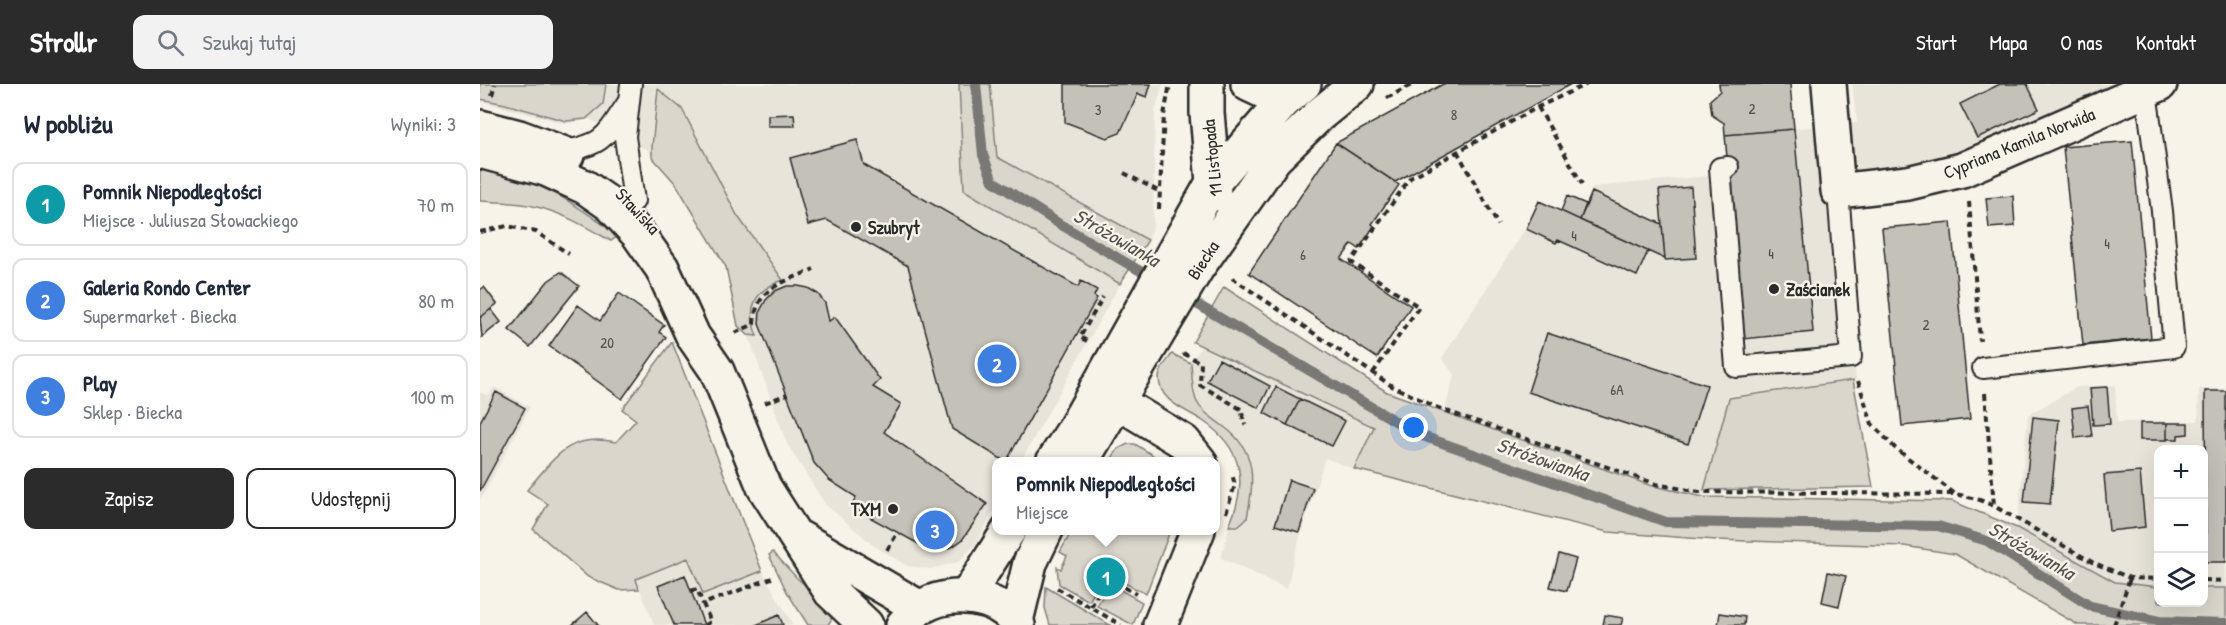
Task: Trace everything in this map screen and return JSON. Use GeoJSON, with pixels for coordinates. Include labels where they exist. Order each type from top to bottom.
{"type":"FeatureCollection","features":[{"type":"Feature","properties":{"kind":"street","name":"11 Listopada"},"geometry":{"type":"LineString","coordinates":[[1206,84],[1212,184],[1222,231]]}},
{"type":"Feature","properties":{"kind":"street"},"geometry":{"type":"LineString","coordinates":[[1248,84],[1294,92]]}},
{"type":"Feature","properties":{"kind":"street","name":"Biecka"},"geometry":{"type":"LineString","coordinates":[[1185,261],[1222,231],[1274,159],[1319,115],[1357,84]]}},
{"type":"Feature","properties":{"kind":"street"},"geometry":{"type":"LineString","coordinates":[[1829,84],[1838,191]]}},
{"type":"Feature","properties":{"kind":"street","name":"Cypriana Kamila Norwida"},"geometry":{"type":"LineString","coordinates":[[1838,191],[1908,183],[1966,168],[2010,147],[2153,88]]}},
{"type":"Feature","properties":{"kind":"street","name":"Biecka"},"geometry":{"type":"LineString","coordinates":[[1083,457],[1107,395],[1185,261],[1212,184],[1294,92]]}},
{"type":"Feature","properties":{"kind":"street","name":"Stawiska"},"geometry":{"type":"LineString","coordinates":[[480,127],[519,137],[561,152],[599,173],[634,201],[669,247],[696,294],[714,337],[717,371]]}},
{"type":"Feature","properties":{"kind":"street","name":"Stawiska"},"geometry":{"type":"LineString","coordinates":[[480,151],[546,169],[585,187],[611,205],[638,234],[662,268],[693,336],[717,371],[764,488],[831,592],[866,625]]}},
{"type":"Feature","properties":{"kind":"street","name":"Biecka"},"geometry":{"type":"LineString","coordinates":[[1057,457],[1107,395]]}},
{"type":"Feature","properties":{"kind":"street"},"geometry":{"type":"LineString","coordinates":[[1107,395],[1184,442],[1196,457]]}},
{"type":"Feature","properties":{"kind":"street","name":"Stawiska"},"geometry":{"type":"LineString","coordinates":[[792,534],[911,617]]}},
{"type":"Feature","properties":{"kind":"street"},"geometry":{"type":"LineString","coordinates":[[967,596],[1006,535]]}},
{"type":"Feature","properties":{"kind":"street"},"geometry":{"type":"LineString","coordinates":[[911,617],[942,598],[967,596],[994,604],[1017,623],[1030,563],[1045,535]]}},
{"type":"Feature","properties":{"kind":"street"},"geometry":{"type":"LineString","coordinates":[[1160,625],[1196,535]]}},
{"type":"Feature","properties":{"kind":"lane"},"geometry":{"type":"LineString","coordinates":[[631,84],[625,137],[634,201]]}},
{"type":"Feature","properties":{"kind":"lane"},"geometry":{"type":"LineString","coordinates":[[1983,368],[2174,348],[2153,88]]}},
{"type":"Feature","properties":{"kind":"lane"},"geometry":{"type":"LineString","coordinates":[[561,152],[589,147],[606,136],[627,104]]}},
{"type":"Feature","properties":{"kind":"lane"},"geometry":{"type":"LineString","coordinates":[[1728,167],[1720,168],[1736,367],[1851,357],[1838,191]]}},
{"type":"Feature","properties":{"kind":"path"},"geometry":{"type":"LineString","coordinates":[[492,93],[495,84]]}},
{"type":"Feature","properties":{"kind":"path"},"geometry":{"type":"LineString","coordinates":[[1158,212],[1164,115],[1170,84]]}},
{"type":"Feature","properties":{"kind":"path"},"geometry":{"type":"LineString","coordinates":[[1373,373],[1419,307],[1351,262],[1410,178],[1538,107],[1587,84]]}},
{"type":"Feature","properties":{"kind":"path"},"geometry":{"type":"LineString","coordinates":[[1538,107],[1582,184]]}},
{"type":"Feature","properties":{"kind":"path"},"geometry":{"type":"LineString","coordinates":[[1457,151],[1498,225]]}},
{"type":"Feature","properties":{"kind":"path"},"geometry":{"type":"LineString","coordinates":[[1966,168],[1994,506]]}},
{"type":"Feature","properties":{"kind":"path"},"geometry":{"type":"LineString","coordinates":[[1124,173],[1160,192]]}},
{"type":"Feature","properties":{"kind":"path"},"geometry":{"type":"LineString","coordinates":[[480,232],[507,226],[536,232],[569,254]]}},
{"type":"Feature","properties":{"kind":"path"},"geometry":{"type":"LineString","coordinates":[[735,333],[754,324],[755,310],[762,297],[771,288],[814,269]]}},
{"type":"Feature","properties":{"kind":"path"},"geometry":{"type":"LineString","coordinates":[[1231,278],[1392,386],[1438,408],[1656,484],[1699,492],[1956,494],[1994,506],[2092,562],[2130,578],[2154,579]]}},
{"type":"Feature","properties":{"kind":"path"},"geometry":{"type":"LineString","coordinates":[[1080,337],[1105,299],[1096,294]]}},
{"type":"Feature","properties":{"kind":"path"},"geometry":{"type":"LineString","coordinates":[[1851,357],[1872,424],[1895,448],[1956,494]]}},
{"type":"Feature","properties":{"kind":"path"},"geometry":{"type":"LineString","coordinates":[[1201,363],[1200,385],[1241,409],[1245,425]]}},
{"type":"Feature","properties":{"kind":"path"},"geometry":{"type":"LineString","coordinates":[[776,399],[787,394]]}},
{"type":"Feature","properties":{"kind":"path"},"geometry":{"type":"LineString","coordinates":[[884,555],[897,532]]}},
{"type":"Feature","properties":{"kind":"path"},"geometry":{"type":"LineString","coordinates":[[1103,565],[1119,575],[1111,589],[1103,585],[1094,580],[1103,565]]}},
{"type":"Feature","properties":{"kind":"path"},"geometry":{"type":"LineString","coordinates":[[703,604],[772,578]]}},
{"type":"Feature","properties":{"kind":"path"},"geometry":{"type":"LineString","coordinates":[[2114,625],[2130,578]]}},
{"type":"Feature","properties":{"kind":"path"},"geometry":{"type":"LineString","coordinates":[[2208,580],[2226,581]]}},
{"type":"Feature","properties":{"kind":"path"},"geometry":{"type":"LineString","coordinates":[[1115,582],[1137,594]]}},
{"type":"Feature","properties":{"kind":"path"},"geometry":{"type":"LineString","coordinates":[[1049,583],[1121,625]]}},
{"type":"Feature","properties":{"kind":"path"},"geometry":{"type":"LineString","coordinates":[[1090,607],[1103,585]]}},
{"type":"Feature","properties":{"kind":"path"},"geometry":{"type":"LineString","coordinates":[[691,591],[697,589],[711,622],[705,625]]}},
{"type":"Feature","properties":{"kind":"shaded area"},"geometry":{"type":"Polygon","coordinates":[[[480,84],[959,84],[964,190],[1120,284],[1023,457],[992,457],[992,513],[975,545],[958,562],[930,569],[907,566],[873,545],[825,504],[787,444],[748,335],[738,326],[726,267],[676,184],[647,150],[590,119],[566,124],[480,101],[480,84]]]}},
{"type":"Feature","properties":{"kind":"shaded area"},"geometry":{"type":"Polygon","coordinates":[[[480,84],[606,84],[603,104],[586,119],[566,121],[480,99],[480,84]]]}},
{"type":"Feature","properties":{"kind":"shaded area"},"geometry":{"type":"Polygon","coordinates":[[[959,84],[990,84],[997,157],[1148,240],[1120,284],[964,190],[959,84]]]}},
{"type":"Feature","properties":{"kind":"shaded area"},"geometry":{"type":"Polygon","coordinates":[[[990,84],[1163,84],[1155,111],[1153,228],[1148,240],[997,157],[990,84]]]}},
{"type":"Feature","properties":{"kind":"shaded area"},"geometry":{"type":"Polygon","coordinates":[[[1852,84],[2129,84],[1919,171],[1841,173],[1856,380],[1729,396],[1703,497],[1649,485],[1444,414],[1454,375],[1442,358],[1525,229],[1538,201],[1579,220],[1593,187],[1728,174],[1725,135],[1857,123],[1852,84]]]}},
{"type":"Feature","properties":{"kind":"shaded area"},"geometry":{"type":"Polygon","coordinates":[[[658,89],[682,109],[737,215],[783,280],[765,289],[755,302],[752,317],[757,336],[748,335],[738,326],[726,267],[676,184],[652,157],[658,89]]]}},
{"type":"Feature","properties":{"kind":"shaded area"},"geometry":{"type":"Polygon","coordinates":[[[480,170],[519,179],[554,193],[618,236],[611,241],[566,217],[537,207],[480,201],[480,170]]]}},
{"type":"Feature","properties":{"kind":"shaded area"},"geometry":{"type":"Polygon","coordinates":[[[1224,287],[1387,392],[1649,485],[1703,497],[1952,501],[2017,528],[2115,582],[2154,587],[2154,607],[2208,607],[2208,588],[2226,588],[2226,625],[2078,625],[1955,554],[1904,546],[1716,540],[1608,532],[1354,469],[1374,427],[1193,342],[1224,287]]]}},
{"type":"Feature","properties":{"kind":"shaded area"},"geometry":{"type":"Polygon","coordinates":[[[672,342],[762,571],[703,594],[688,558],[636,579],[639,589],[619,590],[588,577],[533,529],[548,504],[527,490],[555,458],[574,444],[600,440],[616,442],[636,420],[622,409],[672,342]]]}},
{"type":"Feature","properties":{"kind":"shaded area"},"geometry":{"type":"Polygon","coordinates":[[[1202,345],[1374,427],[1354,469],[1325,458],[1293,560],[1287,589],[1221,558],[1229,526],[1238,526],[1251,463],[1241,443],[1228,429],[1205,413],[1196,399],[1191,363],[1202,345]]]}},
{"type":"Feature","properties":{"kind":"shaded area"},"geometry":{"type":"Polygon","coordinates":[[[1172,354],[1191,363],[1194,392],[1198,404],[1234,436],[1248,456],[1252,479],[1251,492],[1247,518],[1238,526],[1229,526],[1239,495],[1240,481],[1234,455],[1217,432],[1175,404],[1160,386],[1160,371],[1172,354]]]}},
{"type":"Feature","properties":{"kind":"shaded area"},"geometry":{"type":"Polygon","coordinates":[[[1853,380],[1873,487],[1704,490],[1729,398],[1853,380]]]}},
{"type":"Feature","properties":{"kind":"shaded area"},"geometry":{"type":"Polygon","coordinates":[[[2115,385],[2117,422],[2198,421],[2199,389],[2226,389],[2226,588],[2208,588],[2208,445],[2154,445],[2154,587],[2115,582],[2017,528],[2028,415],[2077,387],[2115,385]]]}},
{"type":"Feature","properties":{"kind":"shaded area"},"geometry":{"type":"Polygon","coordinates":[[[494,387],[530,407],[480,501],[480,392],[488,396],[494,387]]]}},
{"type":"Feature","properties":{"kind":"shaded area"},"geometry":{"type":"Polygon","coordinates":[[[1128,444],[1135,444],[1156,457],[1113,457],[1118,449],[1128,444]]]}},
{"type":"Feature","properties":{"kind":"shaded area"},"geometry":{"type":"Polygon","coordinates":[[[1070,535],[1168,535],[1146,594],[1121,581],[1126,573],[1101,558],[1087,582],[1097,588],[1089,601],[1059,584],[1057,567],[1061,569],[1067,556],[1060,552],[1070,535]]]}},
{"type":"Feature","properties":{"kind":"shaded area"},"geometry":{"type":"Polygon","coordinates":[[[773,552],[835,613],[828,625],[808,625],[787,592],[769,555],[773,552]]]}},
{"type":"Feature","properties":{"kind":"shaded area"},"geometry":{"type":"Polygon","coordinates":[[[688,558],[703,594],[762,571],[793,625],[654,625],[636,579],[688,558]]]}},
{"type":"Feature","properties":{"kind":"shaded area"},"geometry":{"type":"Polygon","coordinates":[[[1046,587],[1110,625],[1050,625],[1045,608],[1046,587]]]}},
{"type":"Feature","properties":{"kind":"shaded area"},"geometry":{"type":"Polygon","coordinates":[[[1117,588],[1142,602],[1133,625],[1097,606],[1105,592],[1112,596],[1117,588]]]}},
{"type":"Feature","properties":{"kind":"building"},"geometry":{"type":"Polygon","coordinates":[[[1065,84],[1151,84],[1147,97],[1138,94],[1120,133],[1107,138],[1065,122],[1065,84]]]}},
{"type":"Feature","properties":{"kind":"building"},"geometry":{"type":"Polygon","coordinates":[[[1443,84],[1571,84],[1395,182],[1336,143],[1443,84]]]}},
{"type":"Feature","properties":{"kind":"building"},"geometry":{"type":"Polygon","coordinates":[[[1719,84],[1790,84],[1794,129],[1725,135],[1724,123],[1712,115],[1710,100],[1720,91],[1719,84]]]}},
{"type":"Feature","properties":{"kind":"building"},"geometry":{"type":"Polygon","coordinates":[[[2000,84],[2027,84],[2039,109],[1977,138],[1960,104],[2000,84]]]}},
{"type":"Feature","properties":{"kind":"building"},"geometry":{"type":"Polygon","coordinates":[[[794,114],[795,126],[768,126],[768,115],[794,114]]]}},
{"type":"Feature","properties":{"kind":"building"},"geometry":{"type":"Polygon","coordinates":[[[1794,129],[1813,332],[1743,339],[1725,135],[1794,129]]]}},
{"type":"Feature","properties":{"kind":"building"},"geometry":{"type":"Polygon","coordinates":[[[857,140],[864,165],[1078,287],[1081,281],[1097,290],[1094,296],[1097,298],[1009,457],[998,457],[952,429],[908,266],[827,220],[808,225],[790,158],[857,140]]]}},
{"type":"Feature","properties":{"kind":"building"},"geometry":{"type":"Polygon","coordinates":[[[2132,141],[2151,338],[2083,345],[2063,147],[2132,141]]]}},
{"type":"Feature","properties":{"kind":"building"},"geometry":{"type":"Polygon","coordinates":[[[1336,143],[1399,185],[1372,224],[1374,226],[1359,249],[1352,244],[1341,259],[1411,306],[1377,358],[1249,273],[1336,143]]]}},
{"type":"Feature","properties":{"kind":"building"},"geometry":{"type":"Polygon","coordinates":[[[1691,187],[1696,258],[1665,260],[1659,190],[1691,187]]]}},
{"type":"Feature","properties":{"kind":"building"},"geometry":{"type":"Polygon","coordinates":[[[1592,192],[1662,224],[1665,259],[1580,220],[1592,192]]]}},
{"type":"Feature","properties":{"kind":"building"},"geometry":{"type":"Polygon","coordinates":[[[1567,196],[1586,204],[1580,220],[1561,211],[1567,196]]]}},
{"type":"Feature","properties":{"kind":"building"},"geometry":{"type":"Polygon","coordinates":[[[2013,196],[2015,226],[1989,228],[1986,198],[2013,196]]]}},
{"type":"Feature","properties":{"kind":"building"},"geometry":{"type":"Polygon","coordinates":[[[1539,201],[1648,251],[1637,276],[1558,240],[1556,243],[1526,229],[1539,201]]]}},
{"type":"Feature","properties":{"kind":"building"},"geometry":{"type":"Polygon","coordinates":[[[1951,222],[1970,419],[1902,426],[1882,228],[1951,222]]]}},
{"type":"Feature","properties":{"kind":"building"},"geometry":{"type":"Polygon","coordinates":[[[561,272],[579,286],[530,347],[509,330],[548,281],[561,272]]]}},
{"type":"Feature","properties":{"kind":"building"},"geometry":{"type":"Polygon","coordinates":[[[787,286],[808,288],[818,294],[825,303],[829,321],[835,317],[880,380],[873,387],[901,404],[884,432],[987,504],[962,540],[952,547],[940,550],[926,548],[851,507],[856,497],[829,480],[814,463],[759,324],[760,311],[766,300],[775,291],[787,286]]]}},
{"type":"Feature","properties":{"kind":"building"},"geometry":{"type":"Polygon","coordinates":[[[484,287],[497,304],[480,318],[480,290],[484,287]]]}},
{"type":"Feature","properties":{"kind":"building"},"geometry":{"type":"Polygon","coordinates":[[[619,293],[664,325],[659,332],[666,337],[622,399],[549,346],[578,305],[600,321],[619,293]]]}},
{"type":"Feature","properties":{"kind":"building"},"geometry":{"type":"Polygon","coordinates":[[[491,309],[501,322],[482,337],[480,318],[491,309]]]}},
{"type":"Feature","properties":{"kind":"building"},"geometry":{"type":"Polygon","coordinates":[[[1547,333],[1707,385],[1688,444],[1528,392],[1547,333]]]}},
{"type":"Feature","properties":{"kind":"building"},"geometry":{"type":"Polygon","coordinates":[[[1219,359],[1270,386],[1259,408],[1207,381],[1219,359]]]}},
{"type":"Feature","properties":{"kind":"building"},"geometry":{"type":"Polygon","coordinates":[[[1276,387],[1300,399],[1287,425],[1264,413],[1276,387]]]}},
{"type":"Feature","properties":{"kind":"building"},"geometry":{"type":"Polygon","coordinates":[[[2107,387],[2110,424],[2093,425],[2090,388],[2107,387]]]}},
{"type":"Feature","properties":{"kind":"building"},"geometry":{"type":"Polygon","coordinates":[[[2205,391],[2226,391],[2226,562],[2208,562],[2208,445],[2205,445],[2205,391]]]}},
{"type":"Feature","properties":{"kind":"building"},"geometry":{"type":"Polygon","coordinates":[[[496,392],[525,408],[480,491],[480,422],[496,392]]]}},
{"type":"Feature","properties":{"kind":"building"},"geometry":{"type":"Polygon","coordinates":[[[1300,399],[1345,421],[1332,446],[1287,425],[1300,399]]]}},
{"type":"Feature","properties":{"kind":"building"},"geometry":{"type":"Polygon","coordinates":[[[2088,406],[2092,436],[2075,438],[2072,408],[2088,406]]]}},
{"type":"Feature","properties":{"kind":"building"},"geometry":{"type":"Polygon","coordinates":[[[2033,417],[2059,420],[2050,504],[2024,502],[2033,417]]]}},
{"type":"Feature","properties":{"kind":"building"},"geometry":{"type":"Polygon","coordinates":[[[2140,423],[2167,423],[2167,440],[2140,440],[2140,423]]]}},
{"type":"Feature","properties":{"kind":"building"},"geometry":{"type":"Polygon","coordinates":[[[2167,423],[2188,423],[2188,434],[2178,435],[2178,439],[2167,439],[2167,423]]]}},
{"type":"Feature","properties":{"kind":"building"},"geometry":{"type":"Polygon","coordinates":[[[2140,472],[2145,527],[2109,531],[2104,475],[2140,472]]]}},
{"type":"Feature","properties":{"kind":"building"},"geometry":{"type":"Polygon","coordinates":[[[1289,480],[1313,488],[1299,532],[1275,525],[1289,480]]]}},
{"type":"Feature","properties":{"kind":"building"},"geometry":{"type":"Polygon","coordinates":[[[1559,554],[1576,559],[1567,591],[1550,587],[1559,554]]]}},
{"type":"Feature","properties":{"kind":"building"},"geometry":{"type":"Polygon","coordinates":[[[1828,572],[1846,576],[1839,606],[1822,602],[1828,572]]]}},
{"type":"Feature","properties":{"kind":"building"},"geometry":{"type":"Polygon","coordinates":[[[685,575],[704,625],[674,625],[658,586],[685,575]]]}},
{"type":"Feature","properties":{"kind":"building"},"geometry":{"type":"Polygon","coordinates":[[[587,612],[598,625],[572,625],[587,612]]]}},
{"type":"Feature","properties":{"kind":"building"},"geometry":{"type":"Polygon","coordinates":[[[1720,613],[1745,617],[1744,625],[1718,625],[1720,613]]]}},
{"type":"Feature","properties":{"kind":"building"},"geometry":{"type":"Polygon","coordinates":[[[779,615],[783,625],[756,625],[779,615]]]}},
{"type":"Feature","properties":{"kind":"building"},"geometry":{"type":"Polygon","coordinates":[[[1605,615],[1623,618],[1621,625],[1603,625],[1605,615]]]}},
{"type":"Feature","properties":{"kind":"waterway","name":"Stróżowianka"},"geometry":{"type":"LineString","coordinates":[[976,84],[983,155],[993,181],[1058,223],[1154,279]]}},
{"type":"Feature","properties":{"kind":"waterway","name":"Stróżowianka"},"geometry":{"type":"LineString","coordinates":[[1183,296],[1417,434],[1666,522],[1938,526],[1987,541],[2090,606],[2159,621],[2226,623]]}},
{"type":"Feature","properties":{"kind":"place","name":"Szubryt"},"geometry":{"type":"Point","coordinates":[856,227]}},
{"type":"Feature","properties":{"kind":"place","name":"Zaścianek"},"geometry":{"type":"Point","coordinates":[1774,289]}},
{"type":"Feature","properties":{"kind":"place","name":"Galeria Rondo Center"},"geometry":{"type":"Point","coordinates":[997,364]}},
{"type":"Feature","properties":{"kind":"place","name":"TXM"},"geometry":{"type":"Point","coordinates":[893,509]}},
{"type":"Feature","properties":{"kind":"place","name":"Play"},"geometry":{"type":"Point","coordinates":[935,530]}},
{"type":"Feature","properties":{"kind":"place","name":"Pomnik Niepodległości"},"geometry":{"type":"Point","coordinates":[1106,577]}}]}
